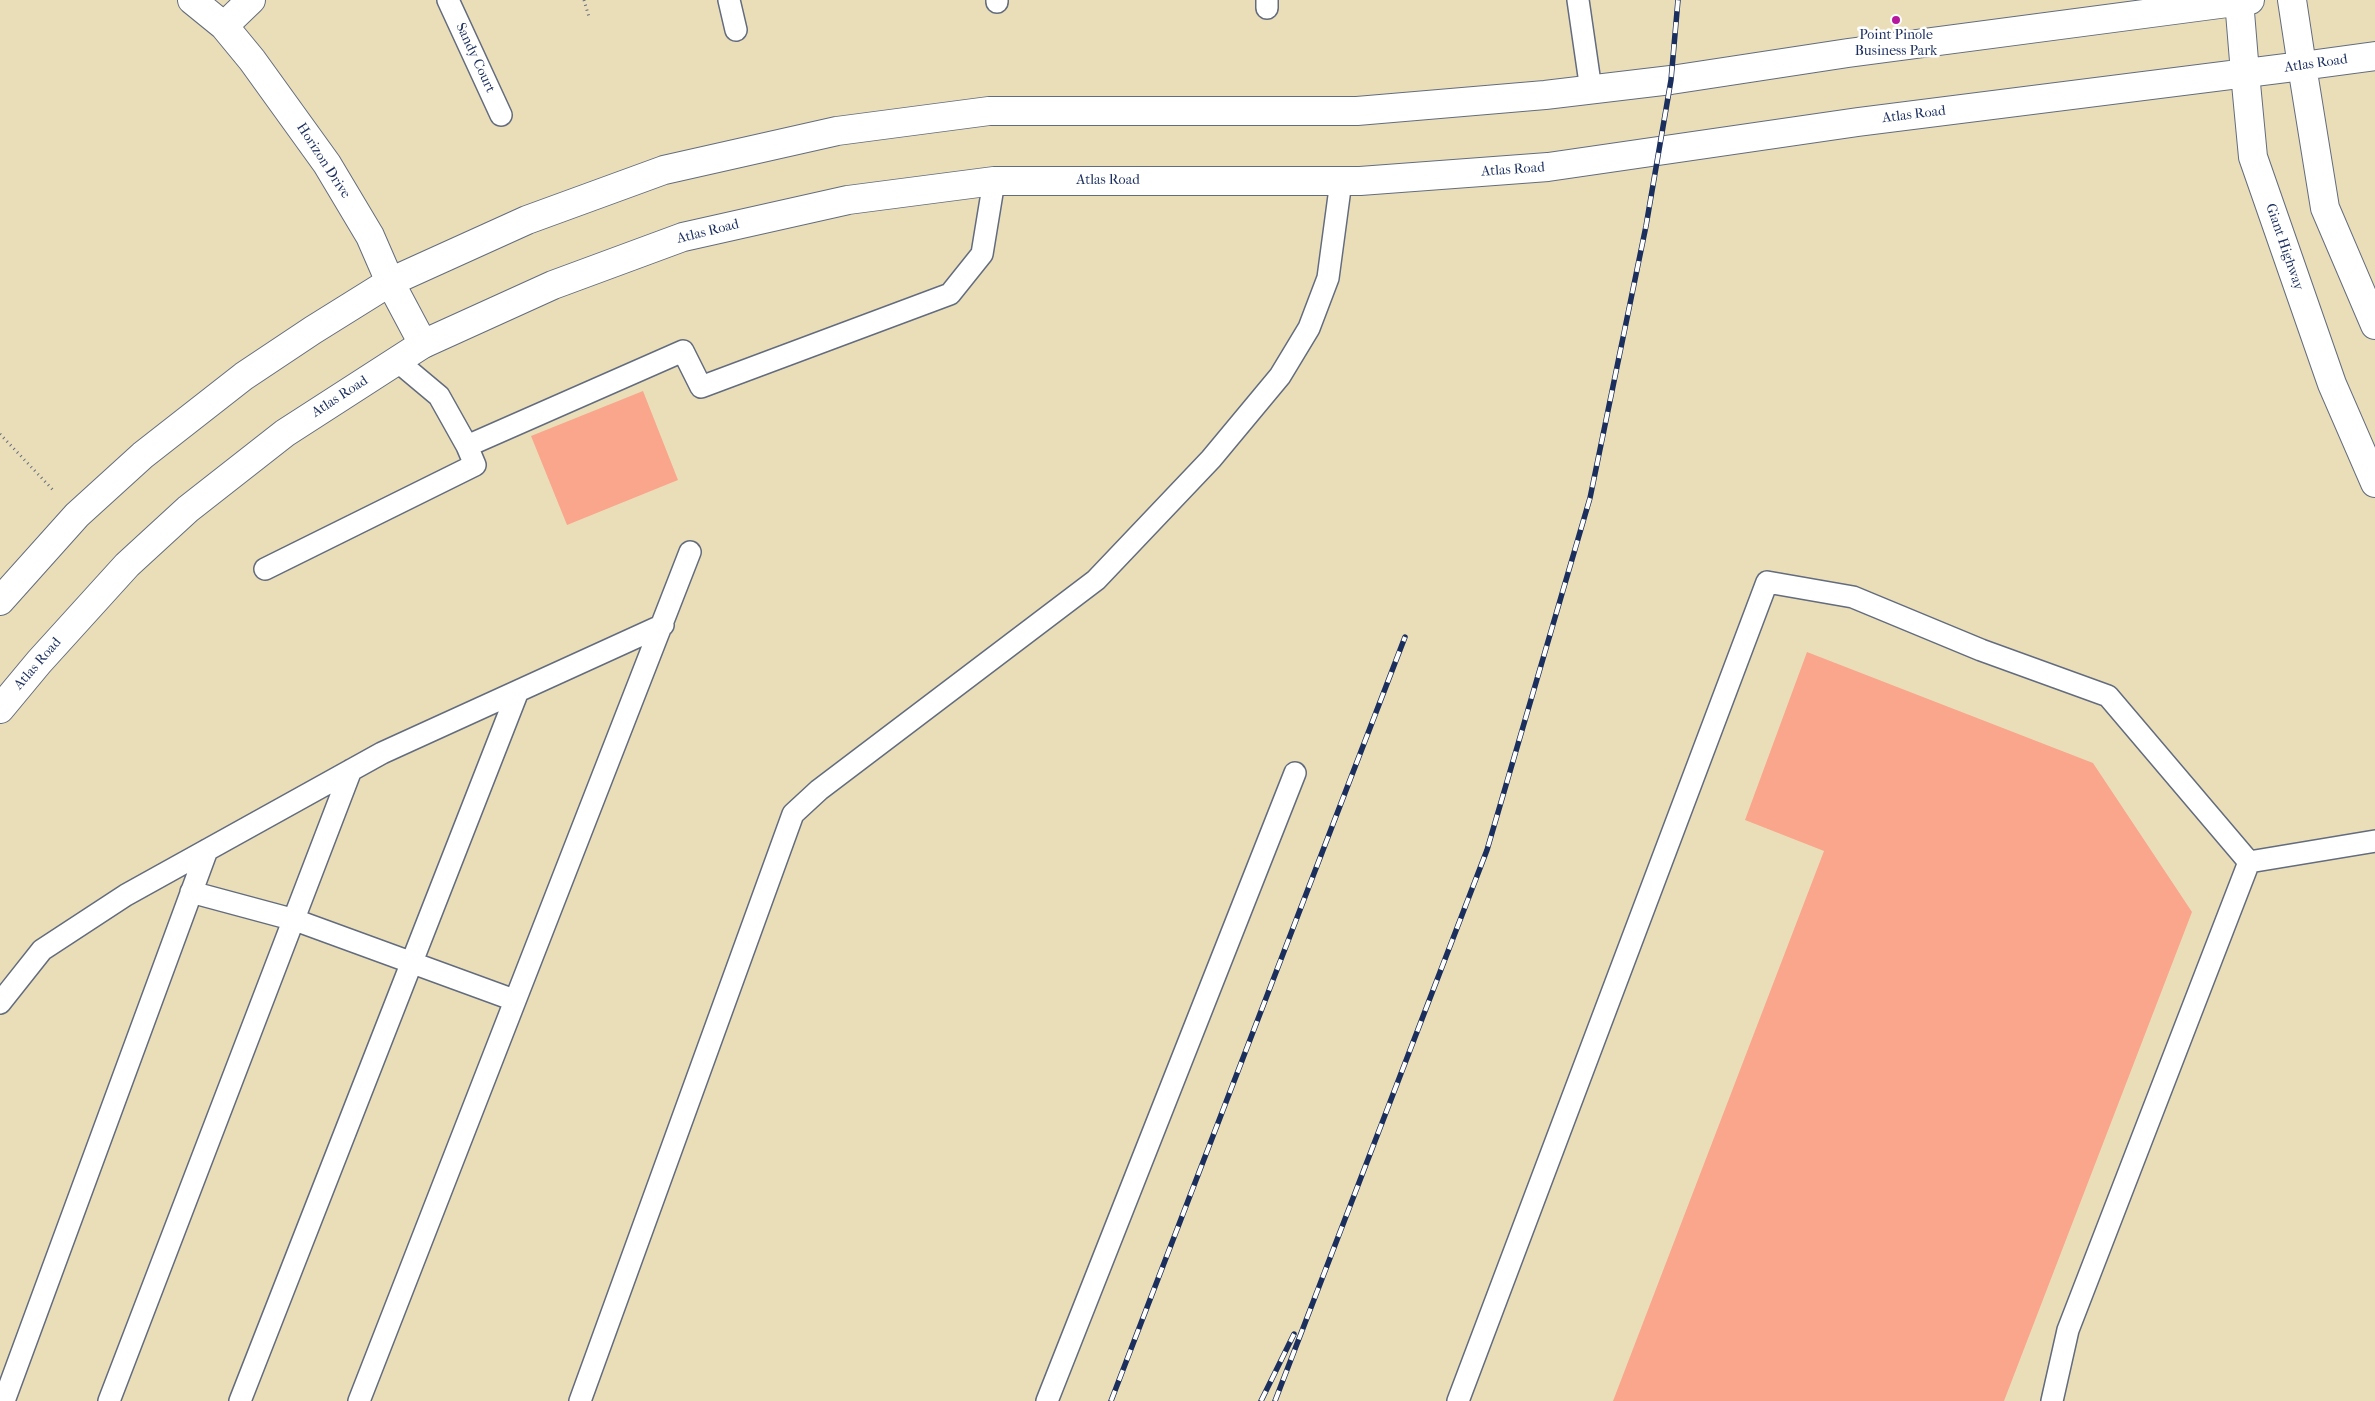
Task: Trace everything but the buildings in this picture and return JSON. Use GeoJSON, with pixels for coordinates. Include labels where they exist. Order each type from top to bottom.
{"type":"FeatureCollection","features":[{"type":"Feature","properties":{"kind":"street","name":"Horizon Drive"},"geometry":{"type":"LineString","coordinates":[[192,0],[224,26],[292,113],[327,164],[370,236],[390,282],[423,344]]}},
{"type":"Feature","properties":{"kind":"street"},"geometry":{"type":"LineString","coordinates":[[224,26],[251,0]]}},
{"type":"Feature","properties":{"kind":"street"},"geometry":{"type":"LineString","coordinates":[[0,601],[76,515],[143,455],[244,376],[313,330],[390,282],[527,220],[664,170],[837,131],[989,111],[1357,111],[1591,90],[2243,0]]}},
{"type":"Feature","properties":{"kind":"street","name":"Giant Highway"},"geometry":{"type":"LineString","coordinates":[[2243,0],[2245,73],[2253,157],[2332,384],[2375,483]]}},
{"type":"Feature","properties":{"kind":"street"},"geometry":{"type":"LineString","coordinates":[[2292,0],[2325,208],[2375,326]]}},
{"type":"Feature","properties":{"kind":"street","name":"Atlas Road"},"geometry":{"type":"LineString","coordinates":[[0,709],[39,662],[126,565],[188,509],[285,433],[423,344],[553,285],[683,237],[848,200],[994,181],[1341,181],[1548,167],[1858,122],[2375,56]]}},
{"type":"Feature","properties":{"kind":"lane","name":"Sandy Court"},"geometry":{"type":"LineString","coordinates":[[448,0],[501,115]]}},
{"type":"Feature","properties":{"kind":"lane"},"geometry":{"type":"LineString","coordinates":[[729,0],[736,30]]}},
{"type":"Feature","properties":{"kind":"lane"},"geometry":{"type":"LineString","coordinates":[[1578,0],[1591,90]]}},
{"type":"Feature","properties":{"kind":"lane"},"geometry":{"type":"LineString","coordinates":[[467,446],[683,351],[701,387],[950,294],[982,254],[994,181]]}},
{"type":"Feature","properties":{"kind":"lane"},"geometry":{"type":"LineString","coordinates":[[580,1401],[793,814],[819,790],[1096,580],[1211,459],[1280,376],[1309,328],[1328,278],[1341,181]]}},
{"type":"Feature","properties":{"kind":"lane"},"geometry":{"type":"LineString","coordinates":[[265,569],[475,465],[467,446],[439,396],[396,360]]}},
{"type":"Feature","properties":{"kind":"lane"},"geometry":{"type":"LineString","coordinates":[[359,1401],[514,1000],[663,626],[690,552]]}},
{"type":"Feature","properties":{"kind":"lane"},"geometry":{"type":"LineString","coordinates":[[1458,1401],[1767,582],[1853,597],[1981,650],[2108,696],[2250,862]]}},
{"type":"Feature","properties":{"kind":"lane"},"geometry":{"type":"LineString","coordinates":[[0,1003],[42,950],[126,895],[382,753],[663,626]]}},
{"type":"Feature","properties":{"kind":"lane"},"geometry":{"type":"LineString","coordinates":[[240,1401],[518,692]]}},
{"type":"Feature","properties":{"kind":"lane"},"geometry":{"type":"LineString","coordinates":[[109,1401],[351,770]]}},
{"type":"Feature","properties":{"kind":"lane"},"geometry":{"type":"LineString","coordinates":[[1047,1401],[1295,773]]}},
{"type":"Feature","properties":{"kind":"lane"},"geometry":{"type":"LineString","coordinates":[[2250,862],[2375,841]]}},
{"type":"Feature","properties":{"kind":"lane"},"geometry":{"type":"LineString","coordinates":[[4,1401],[207,850]]}},
{"type":"Feature","properties":{"kind":"lane"},"geometry":{"type":"LineString","coordinates":[[2052,1401],[2068,1330],[2250,862]]}},
{"type":"Feature","properties":{"kind":"lane"},"geometry":{"type":"LineString","coordinates":[[191,892],[295,920],[514,1000]]}},
{"type":"Feature","properties":{"kind":"path"},"geometry":{"type":"LineString","coordinates":[[584,0],[589,17]]}},
{"type":"Feature","properties":{"kind":"path"},"geometry":{"type":"LineString","coordinates":[[0,434],[76,515]]}},
{"type":"Feature","properties":{"kind":"railway"},"geometry":{"type":"LineString","coordinates":[[1275,1401],[1487,850],[1590,498],[1646,226],[1671,80],[1678,0]]}},
{"type":"Feature","properties":{"kind":"railway"},"geometry":{"type":"LineString","coordinates":[[1111,1401],[1405,637]]}},
{"type":"Feature","properties":{"kind":"railway"},"geometry":{"type":"LineString","coordinates":[[1261,1401],[1294,1334]]}},
{"type":"Feature","properties":{"kind":"place","name":"Point Pinole Business Park"},"geometry":{"type":"Point","coordinates":[1896,20]}}]}
